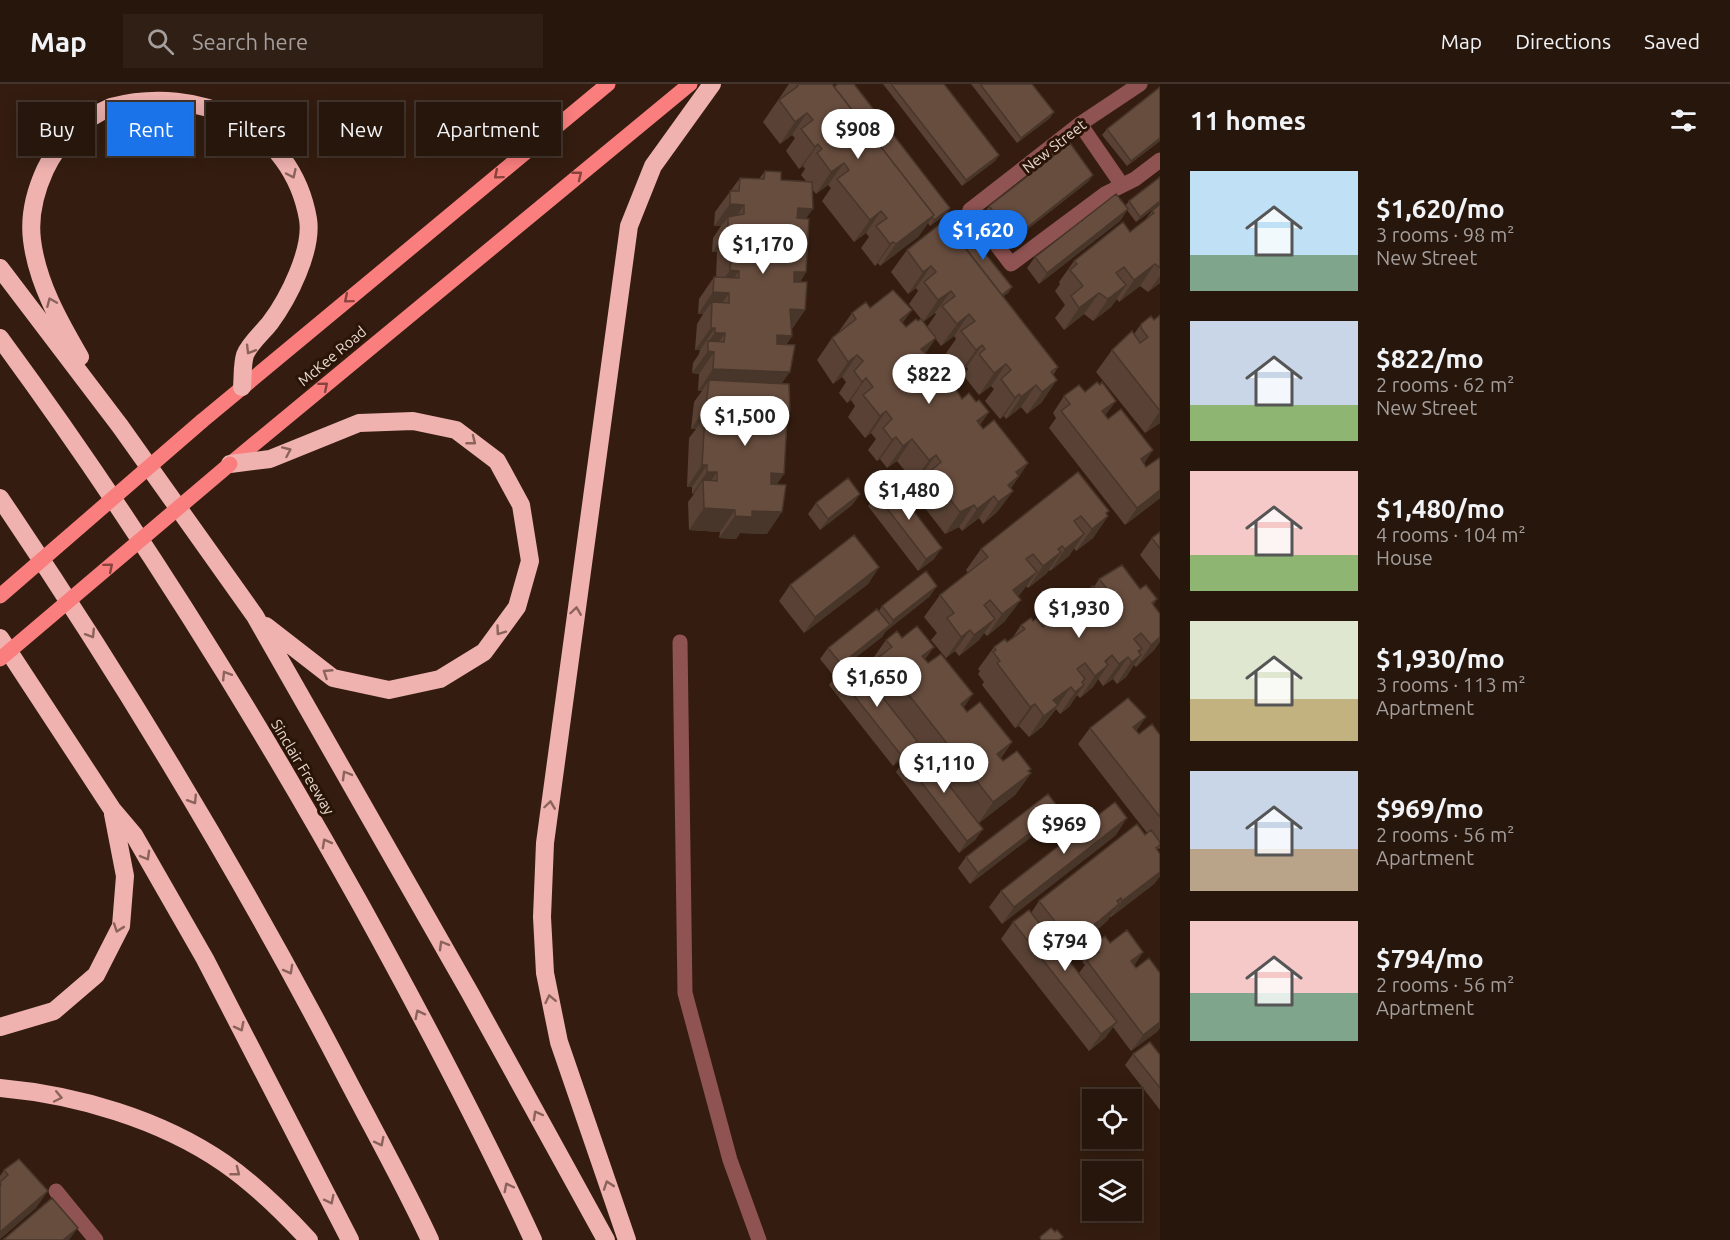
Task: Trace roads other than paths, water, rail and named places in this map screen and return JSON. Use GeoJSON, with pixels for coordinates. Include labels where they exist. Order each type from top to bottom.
{"type":"FeatureCollection","features":[{"type":"Feature","properties":{"kind":"highway"},"geometry":{"type":"LineString","coordinates":[[627,1240],[559,1042],[545,973],[542,917],[545,843],[629,226],[653,166],[712,84]]}},
{"type":"Feature","properties":{"kind":"highway"},"geometry":{"type":"LineString","coordinates":[[120,426],[60,322],[42,280],[32,240],[34,193],[55,148],[89,117],[135,97],[184,94],[232,109],[272,140],[294,173],[308,221],[300,271],[278,312],[245,354],[242,387]]}},
{"type":"Feature","properties":{"kind":"highway"},"geometry":{"type":"LineString","coordinates":[[0,268],[120,426],[255,616],[470,993],[606,1240]]}},
{"type":"Feature","properties":{"kind":"highway","name":"Sinclair Freeway"},"geometry":{"type":"LineString","coordinates":[[0,338],[161,573],[290,778],[405,985],[533,1240]]}},
{"type":"Feature","properties":{"kind":"highway"},"geometry":{"type":"LineString","coordinates":[[230,464],[270,459],[314,439],[359,423],[413,421],[456,430],[497,461],[521,505],[530,561],[517,607],[484,652],[440,679],[388,690],[333,678],[255,616]]}},
{"type":"Feature","properties":{"kind":"highway"},"geometry":{"type":"LineString","coordinates":[[0,498],[84,622],[209,825],[316,1020],[430,1240]]}},
{"type":"Feature","properties":{"kind":"highway"},"geometry":{"type":"LineString","coordinates":[[0,638],[112,809],[134,836],[205,959],[350,1240]]}},
{"type":"Feature","properties":{"kind":"highway"},"geometry":{"type":"LineString","coordinates":[[0,1026],[54,1011],[96,975],[121,926],[125,876],[112,809]]}},
{"type":"Feature","properties":{"kind":"highway"},"geometry":{"type":"LineString","coordinates":[[0,1088],[26,1090],[90,1105],[157,1126],[224,1162],[274,1202],[309,1240]]}},
{"type":"Feature","properties":{"kind":"main road"},"geometry":{"type":"LineString","coordinates":[[0,596],[242,387],[608,84]]}},
{"type":"Feature","properties":{"kind":"main road","name":"McKee Road"},"geometry":{"type":"LineString","coordinates":[[0,659],[230,464],[690,84]]}},
{"type":"Feature","properties":{"kind":"street","name":"New Street"},"geometry":{"type":"LineString","coordinates":[[1122,185],[1105,194],[1011,264],[970,210],[1080,124],[1140,84]]}},
{"type":"Feature","properties":{"kind":"street"},"geometry":{"type":"LineString","coordinates":[[1080,124],[1122,185],[1160,160]]}},
{"type":"Feature","properties":{"kind":"street"},"geometry":{"type":"LineString","coordinates":[[680,642],[685,993],[730,1160],[759,1240]]}},
{"type":"Feature","properties":{"kind":"street"},"geometry":{"type":"LineString","coordinates":[[57,1191],[95,1240]]}}]}
